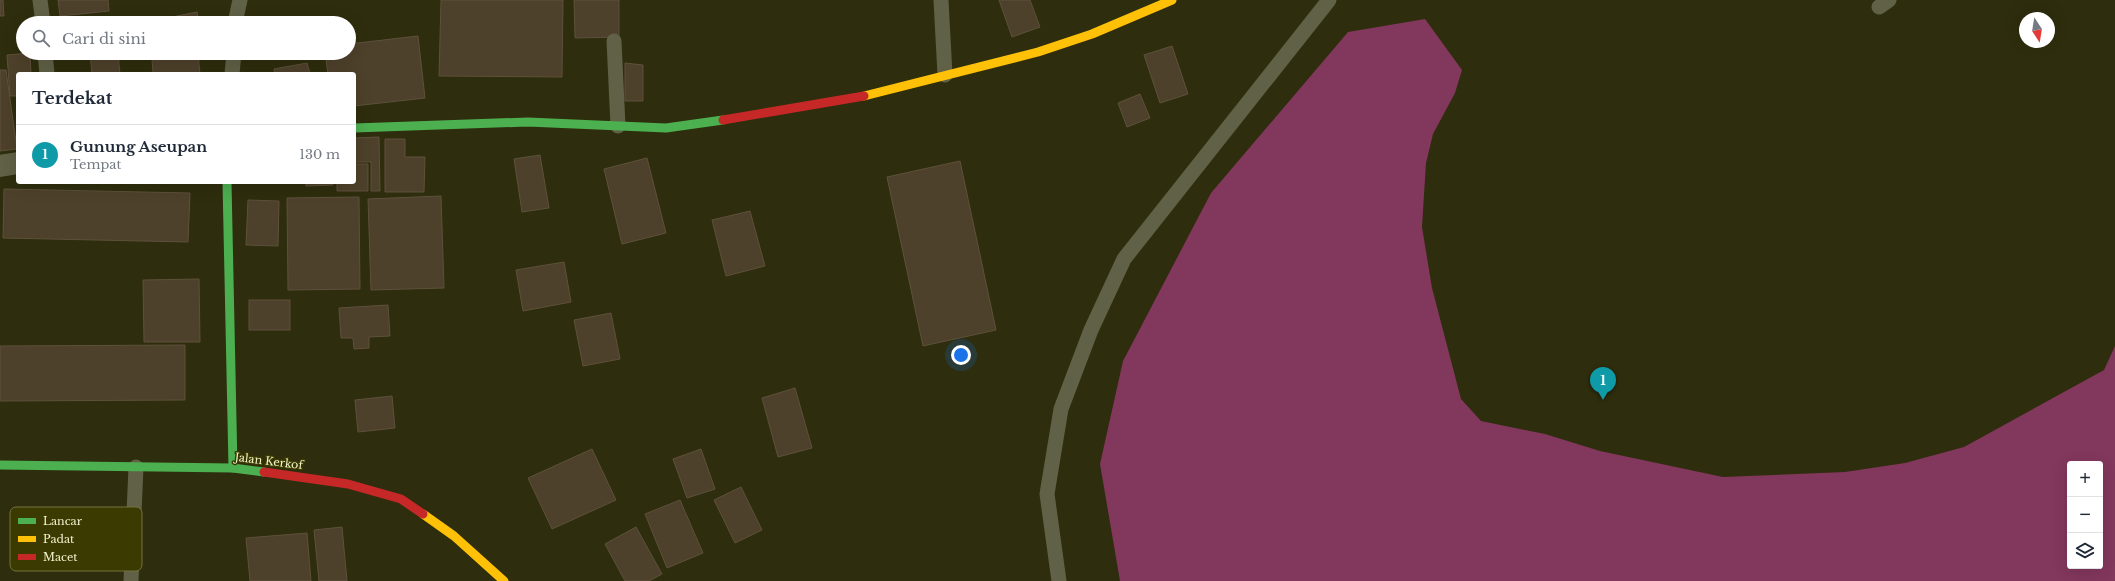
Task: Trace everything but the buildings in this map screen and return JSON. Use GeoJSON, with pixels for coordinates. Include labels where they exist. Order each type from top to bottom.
{"type":"FeatureCollection","features":[{"type":"Feature","properties":{"kind":"street"},"geometry":{"type":"LineString","coordinates":[[356,128],[528,122],[666,128],[709,122],[851,99],[1038,52],[1092,34],[1172,0]]}},
{"type":"Feature","properties":{"kind":"street"},"geometry":{"type":"LineString","coordinates":[[0,166],[16,163]]}},
{"type":"Feature","properties":{"kind":"street"},"geometry":{"type":"LineString","coordinates":[[227,184],[232,468]]}},
{"type":"Feature","properties":{"kind":"street","name":"Jalan Kerkof"},"geometry":{"type":"LineString","coordinates":[[0,465],[232,468],[348,484],[401,499],[454,536],[504,581]]}},
{"type":"Feature","properties":{"kind":"lane"},"geometry":{"type":"LineString","coordinates":[[40,0],[42,16]]}},
{"type":"Feature","properties":{"kind":"lane"},"geometry":{"type":"LineString","coordinates":[[237,16],[240,0]]}},
{"type":"Feature","properties":{"kind":"lane"},"geometry":{"type":"LineString","coordinates":[[941,0],[945,75]]}},
{"type":"Feature","properties":{"kind":"lane"},"geometry":{"type":"LineString","coordinates":[[1059,581],[1047,494],[1061,409],[1092,330],[1124,259],[1329,0]]}},
{"type":"Feature","properties":{"kind":"lane"},"geometry":{"type":"LineString","coordinates":[[614,41],[618,126]]}},
{"type":"Feature","properties":{"kind":"lane"},"geometry":{"type":"LineString","coordinates":[[46,60],[47,72]]}},
{"type":"Feature","properties":{"kind":"lane"},"geometry":{"type":"LineString","coordinates":[[232,72],[233,60]]}},
{"type":"Feature","properties":{"kind":"lane"},"geometry":{"type":"LineString","coordinates":[[134,507],[136,467]]}},
{"type":"Feature","properties":{"kind":"lane"},"geometry":{"type":"LineString","coordinates":[[131,571],[131,581]]}},
{"type":"Feature","properties":{"kind":"shaded area"},"geometry":{"type":"Polygon","coordinates":[[[1425,19],[1462,70],[1455,93],[1433,134],[1426,163],[1422,227],[1432,288],[1461,399],[1481,421],[1545,434],[1600,451],[1723,477],[1845,472],[1905,463],[1964,447],[2104,370],[2115,346],[2115,581],[1120,581],[1100,464],[1123,361],[1211,193],[1348,32],[1425,19]]]}},
{"type":"Feature","properties":{"kind":"traffic: fast"},"geometry":{"type":"LineString","coordinates":[[356,128],[528,122],[666,128],[723,120]]}},
{"type":"Feature","properties":{"kind":"traffic: fast"},"geometry":{"type":"LineString","coordinates":[[227,184],[233,468]]}},
{"type":"Feature","properties":{"kind":"traffic: fast"},"geometry":{"type":"LineString","coordinates":[[0,465],[233,468],[264,472]]}},
{"type":"Feature","properties":{"kind":"traffic: slow"},"geometry":{"type":"LineString","coordinates":[[864,96],[1038,52],[1092,34],[1172,0]]}},
{"type":"Feature","properties":{"kind":"traffic: slow"},"geometry":{"type":"LineString","coordinates":[[423,514],[454,536],[504,581]]}},
{"type":"Feature","properties":{"kind":"traffic: jam"},"geometry":{"type":"LineString","coordinates":[[723,120],[864,96]]}},
{"type":"Feature","properties":{"kind":"traffic: jam"},"geometry":{"type":"LineString","coordinates":[[264,472],[348,484],[401,499],[423,514]]}},
{"type":"Feature","properties":{"kind":"place","name":"Gunung Aseupan"},"geometry":{"type":"Point","coordinates":[1603,400]}}]}
